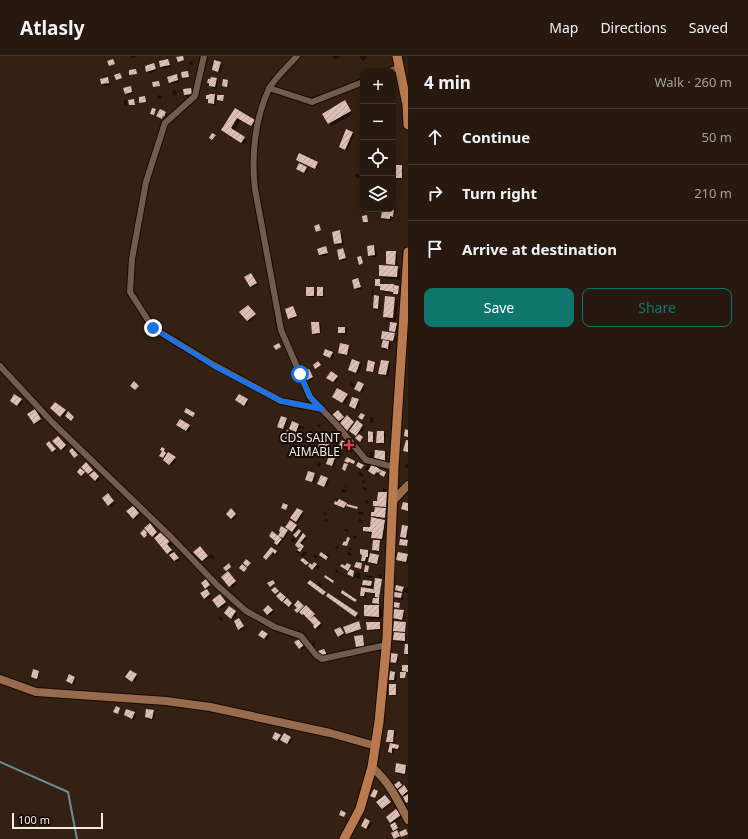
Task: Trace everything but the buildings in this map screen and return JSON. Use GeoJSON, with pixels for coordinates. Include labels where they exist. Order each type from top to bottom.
{"type":"FeatureCollection","features":[{"type":"Feature","properties":{"kind":"main road"},"geometry":{"type":"LineString","coordinates":[[397,56],[406,92],[408,126]]}},
{"type":"Feature","properties":{"kind":"main road"},"geometry":{"type":"LineString","coordinates":[[344,839],[360,809],[372,767],[376,746],[386,645],[392,501],[408,252]]}},
{"type":"Feature","properties":{"kind":"street"},"geometry":{"type":"LineString","coordinates":[[204,56],[195,96],[165,123],[146,182],[132,260],[130,292],[153,328],[214,366],[281,401],[322,409]]}},
{"type":"Feature","properties":{"kind":"street"},"geometry":{"type":"LineString","coordinates":[[297,56],[269,88],[258,123],[252,168],[281,330],[310,397],[336,424],[366,460],[394,467]]}},
{"type":"Feature","properties":{"kind":"street"},"geometry":{"type":"LineString","coordinates":[[269,88],[312,102],[360,83]]}},
{"type":"Feature","properties":{"kind":"street"},"geometry":{"type":"LineString","coordinates":[[0,366],[52,422],[172,538],[218,586],[246,611],[275,627],[301,636],[316,655],[322,660],[342,654],[386,645]]}},
{"type":"Feature","properties":{"kind":"street"},"geometry":{"type":"LineString","coordinates":[[392,501],[408,485]]}},
{"type":"Feature","properties":{"kind":"street"},"geometry":{"type":"LineString","coordinates":[[0,679],[36,692],[166,701],[210,707],[330,733],[376,746]]}},
{"type":"Feature","properties":{"kind":"street"},"geometry":{"type":"LineString","coordinates":[[372,767],[383,777],[391,788],[408,820]]}},
{"type":"Feature","properties":{"kind":"waterway"},"geometry":{"type":"LineString","coordinates":[[0,762],[68,792],[77,839]]}},
{"type":"Feature","properties":{"kind":"place","name":"CDS SAINT AIMABLE"},"geometry":{"type":"Point","coordinates":[349,445]}},
{"type":"Feature","properties":{"kind":"route"},"geometry":{"type":"LineString","coordinates":[[153,328],[214,366],[281,401],[322,409],[310,397],[300,374]]}}]}
